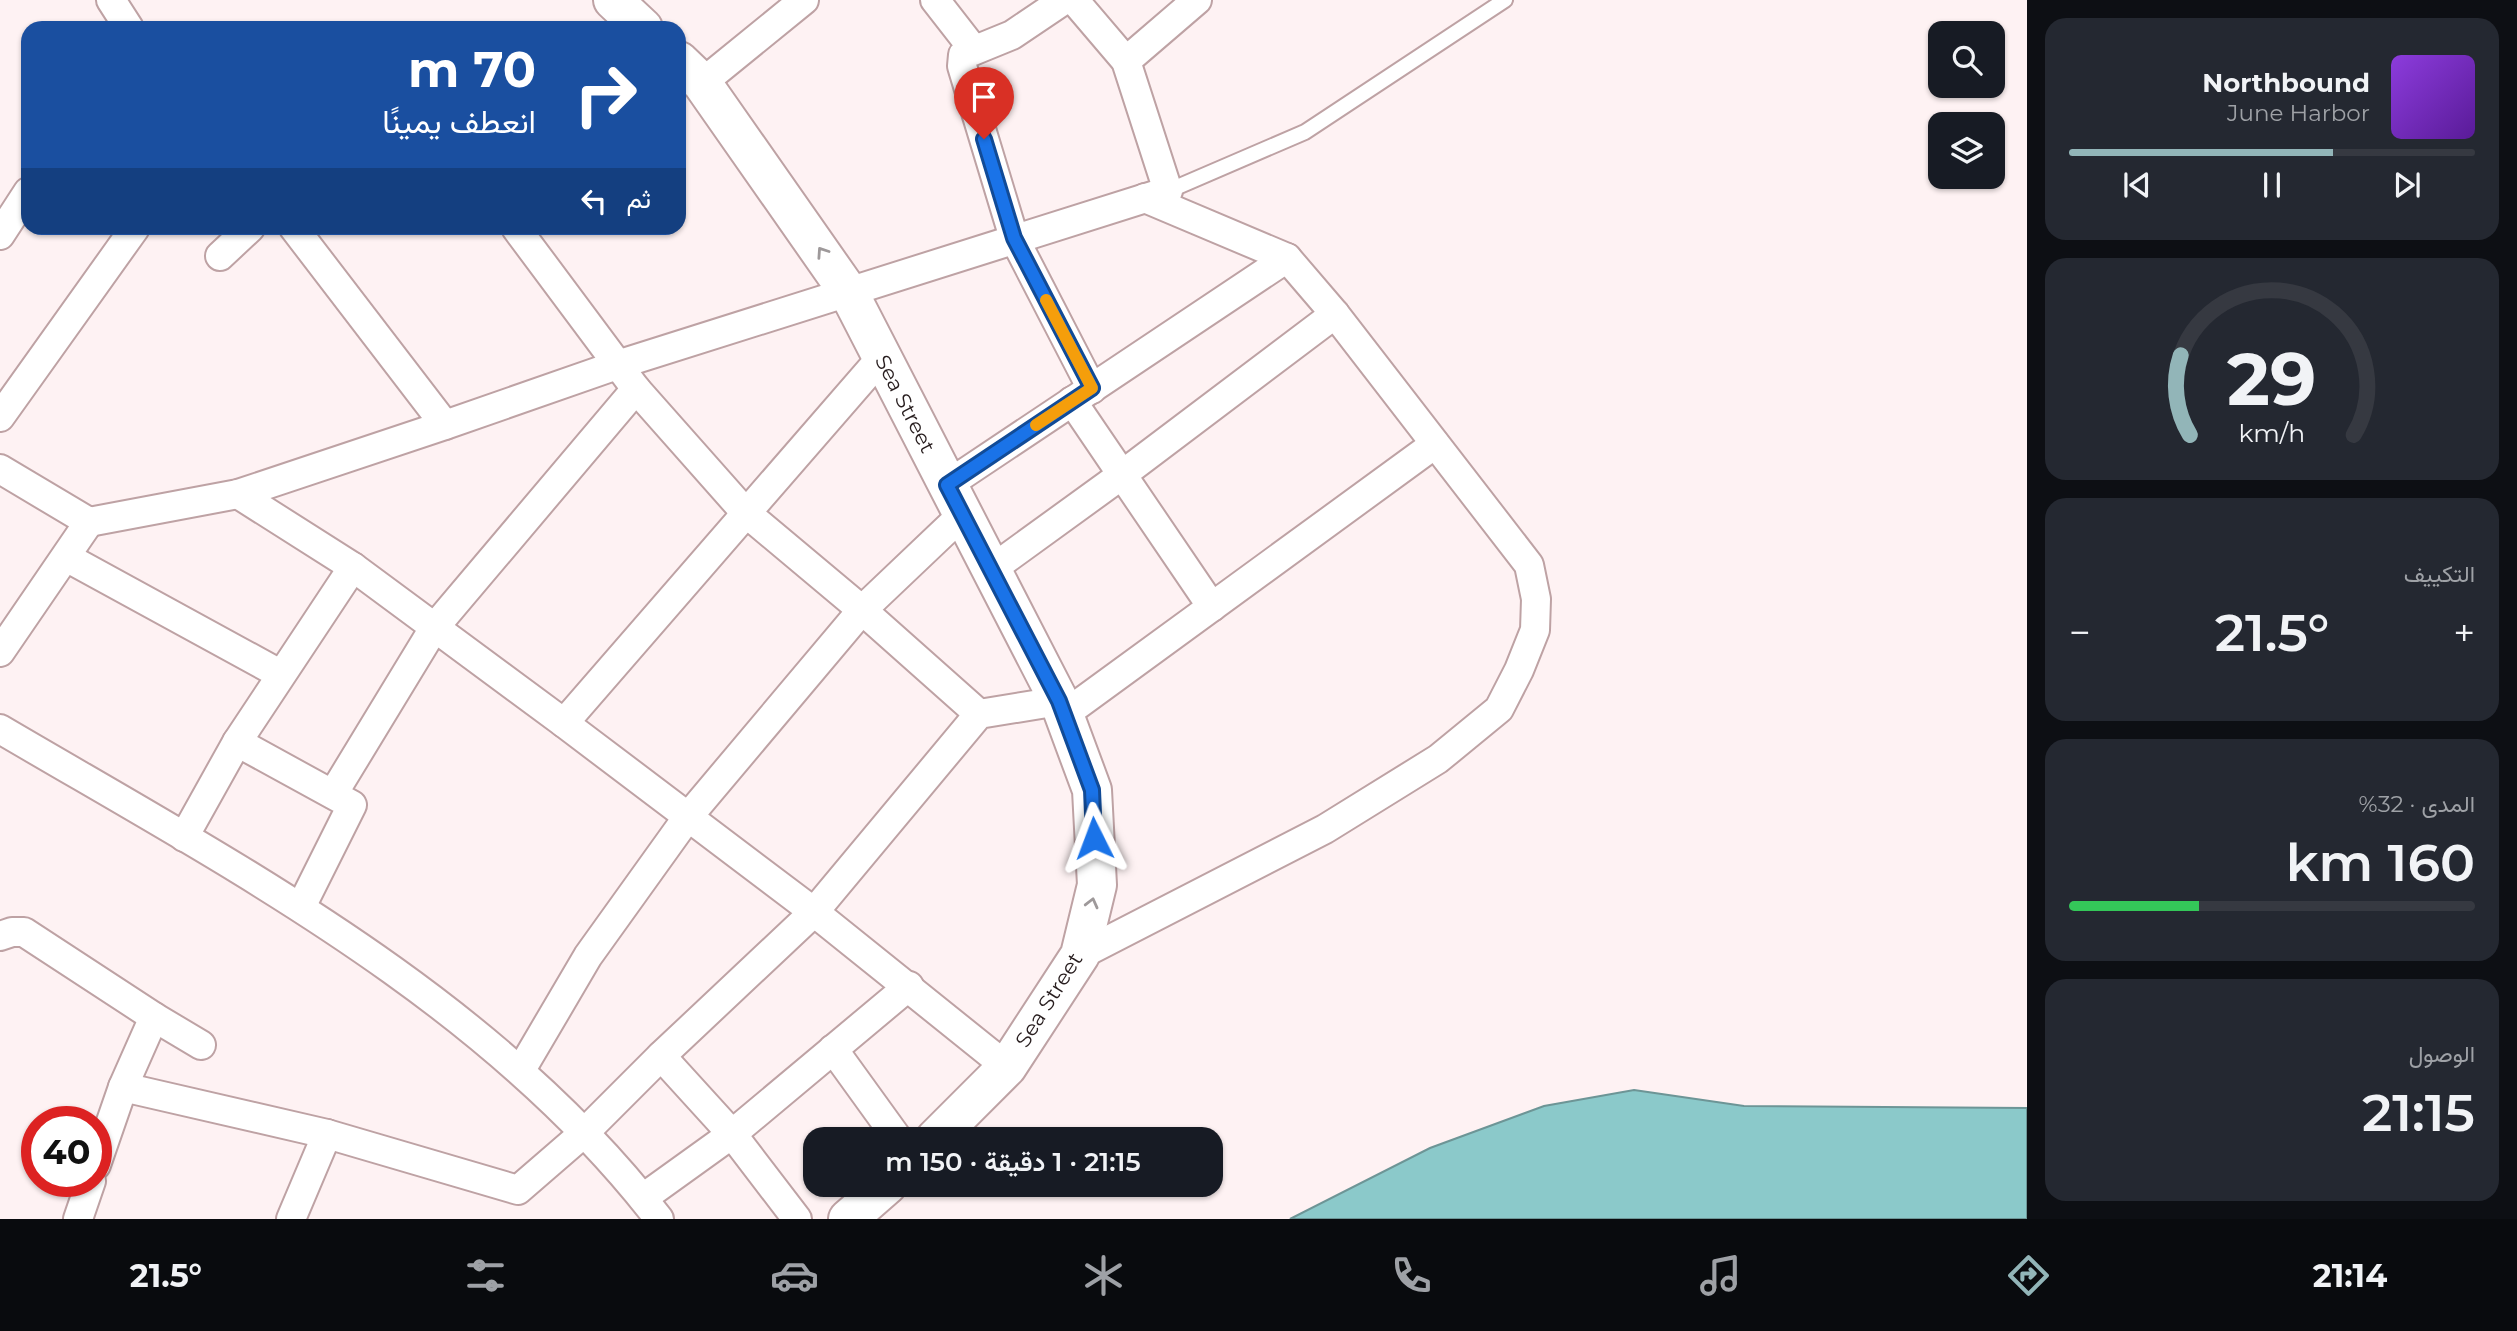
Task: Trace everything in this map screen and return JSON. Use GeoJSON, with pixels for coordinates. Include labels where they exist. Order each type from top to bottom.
{"type":"FeatureCollection","features":[{"type":"Feature","properties":{"kind":"street"},"geometry":{"type":"LineString","coordinates":[[111,0],[124,21]]}},
{"type":"Feature","properties":{"kind":"street"},"geometry":{"type":"LineString","coordinates":[[613,0],[636,21]]}},
{"type":"Feature","properties":{"kind":"street"},"geometry":{"type":"LineString","coordinates":[[691,72],[804,0]]}},
{"type":"Feature","properties":{"kind":"street"},"geometry":{"type":"LineString","coordinates":[[935,0],[974,50]]}},
{"type":"Feature","properties":{"kind":"street"},"geometry":{"type":"LineString","coordinates":[[1063,0],[1012,35],[964,55],[961,66],[1014,238],[1082,395],[1123,474],[1212,607]]}},
{"type":"Feature","properties":{"kind":"street"},"geometry":{"type":"LineString","coordinates":[[1074,0],[1126,61],[1157,195]]}},
{"type":"Feature","properties":{"kind":"street"},"geometry":{"type":"LineString","coordinates":[[1126,61],[1197,0]]}},
{"type":"Feature","properties":{"kind":"street","name":"Sea Street"},"geometry":{"type":"LineString","coordinates":[[691,72],[849,293],[1062,707],[1092,790],[1097,885],[1080,955],[1007,1067],[947,1127]]}},
{"type":"Feature","properties":{"kind":"street"},"geometry":{"type":"LineString","coordinates":[[0,469],[89,522],[238,494],[617,365],[1157,195],[1287,258],[1335,314],[1529,565],[1536,599],[1535,630],[1499,709],[1438,759],[1325,829],[1080,955]]}},
{"type":"Feature","properties":{"kind":"street"},"geometry":{"type":"LineString","coordinates":[[0,235],[21,203]]}},
{"type":"Feature","properties":{"kind":"street"},"geometry":{"type":"LineString","coordinates":[[0,417],[130,235]]}},
{"type":"Feature","properties":{"kind":"street"},"geometry":{"type":"LineString","coordinates":[[220,256],[242,235]]}},
{"type":"Feature","properties":{"kind":"street"},"geometry":{"type":"LineString","coordinates":[[299,235],[445,425]]}},
{"type":"Feature","properties":{"kind":"street"},"geometry":{"type":"LineString","coordinates":[[521,235],[636,390],[745,512],[862,610],[978,714]]}},
{"type":"Feature","properties":{"kind":"street"},"geometry":{"type":"LineString","coordinates":[[521,1070],[588,956],[687,818],[955,500],[1082,395],[1287,258]]}},
{"type":"Feature","properties":{"kind":"street"},"geometry":{"type":"LineString","coordinates":[[992,569],[1335,314]]}},
{"type":"Feature","properties":{"kind":"street"},"geometry":{"type":"LineString","coordinates":[[564,723],[881,358]]}},
{"type":"Feature","properties":{"kind":"street"},"geometry":{"type":"LineString","coordinates":[[333,794],[434,628],[636,390]]}},
{"type":"Feature","properties":{"kind":"street"},"geometry":{"type":"LineString","coordinates":[[123,1087],[327,1134],[518,1191],[585,1132],[661,1056],[814,912],[978,714],[1062,707],[1212,607],[1436,444]]}},
{"type":"Feature","properties":{"kind":"street"},"geometry":{"type":"LineString","coordinates":[[238,494],[353,568],[564,723],[814,912],[1007,1067]]}},
{"type":"Feature","properties":{"kind":"street"},"geometry":{"type":"LineString","coordinates":[[0,652],[89,522]]}},
{"type":"Feature","properties":{"kind":"street"},"geometry":{"type":"LineString","coordinates":[[66,557],[280,674]]}},
{"type":"Feature","properties":{"kind":"street"},"geometry":{"type":"LineString","coordinates":[[184,837],[237,741],[353,568]]}},
{"type":"Feature","properties":{"kind":"street"},"geometry":{"type":"LineString","coordinates":[[0,729],[301,907],[452,1015],[521,1070],[585,1132],[651,1209],[732,1134],[909,986]]}},
{"type":"Feature","properties":{"kind":"street"},"geometry":{"type":"LineString","coordinates":[[237,741],[352,805],[301,907]]}},
{"type":"Feature","properties":{"kind":"street"},"geometry":{"type":"LineString","coordinates":[[0,936],[24,932],[201,1045]]}},
{"type":"Feature","properties":{"kind":"street"},"geometry":{"type":"LineString","coordinates":[[112,1119],[154,1017]]}},
{"type":"Feature","properties":{"kind":"street"},"geometry":{"type":"LineString","coordinates":[[832,1049],[889,1127]]}},
{"type":"Feature","properties":{"kind":"street"},"geometry":{"type":"LineString","coordinates":[[661,1056],[732,1134],[797,1219]]}},
{"type":"Feature","properties":{"kind":"street"},"geometry":{"type":"LineString","coordinates":[[292,1219],[327,1134]]}},
{"type":"Feature","properties":{"kind":"street"},"geometry":{"type":"LineString","coordinates":[[78,1219],[86,1197]]}},
{"type":"Feature","properties":{"kind":"street"},"geometry":{"type":"LineString","coordinates":[[848,1219],[873,1197]]}},
{"type":"Feature","properties":{"kind":"lane"},"geometry":{"type":"LineString","coordinates":[[1157,195],[1305,132],[1505,0]]}},
{"type":"Feature","properties":{"kind":"water"},"geometry":{"type":"Polygon","coordinates":[[[1634,1090],[1744,1106],[2027,1108],[2027,1219],[1290,1219],[1430,1148],[1544,1106],[1634,1090]]]}},
{"type":"Feature","properties":{"kind":"slow traffic"},"geometry":{"type":"LineString","coordinates":[[1036,425],[1092,388],[1046,300]]}},
{"type":"Feature","properties":{"kind":"route"},"geometry":{"type":"LineString","coordinates":[[984,139],[1014,238],[1092,388],[947,485],[1059,701],[1092,790],[1094,838]]}}]}
